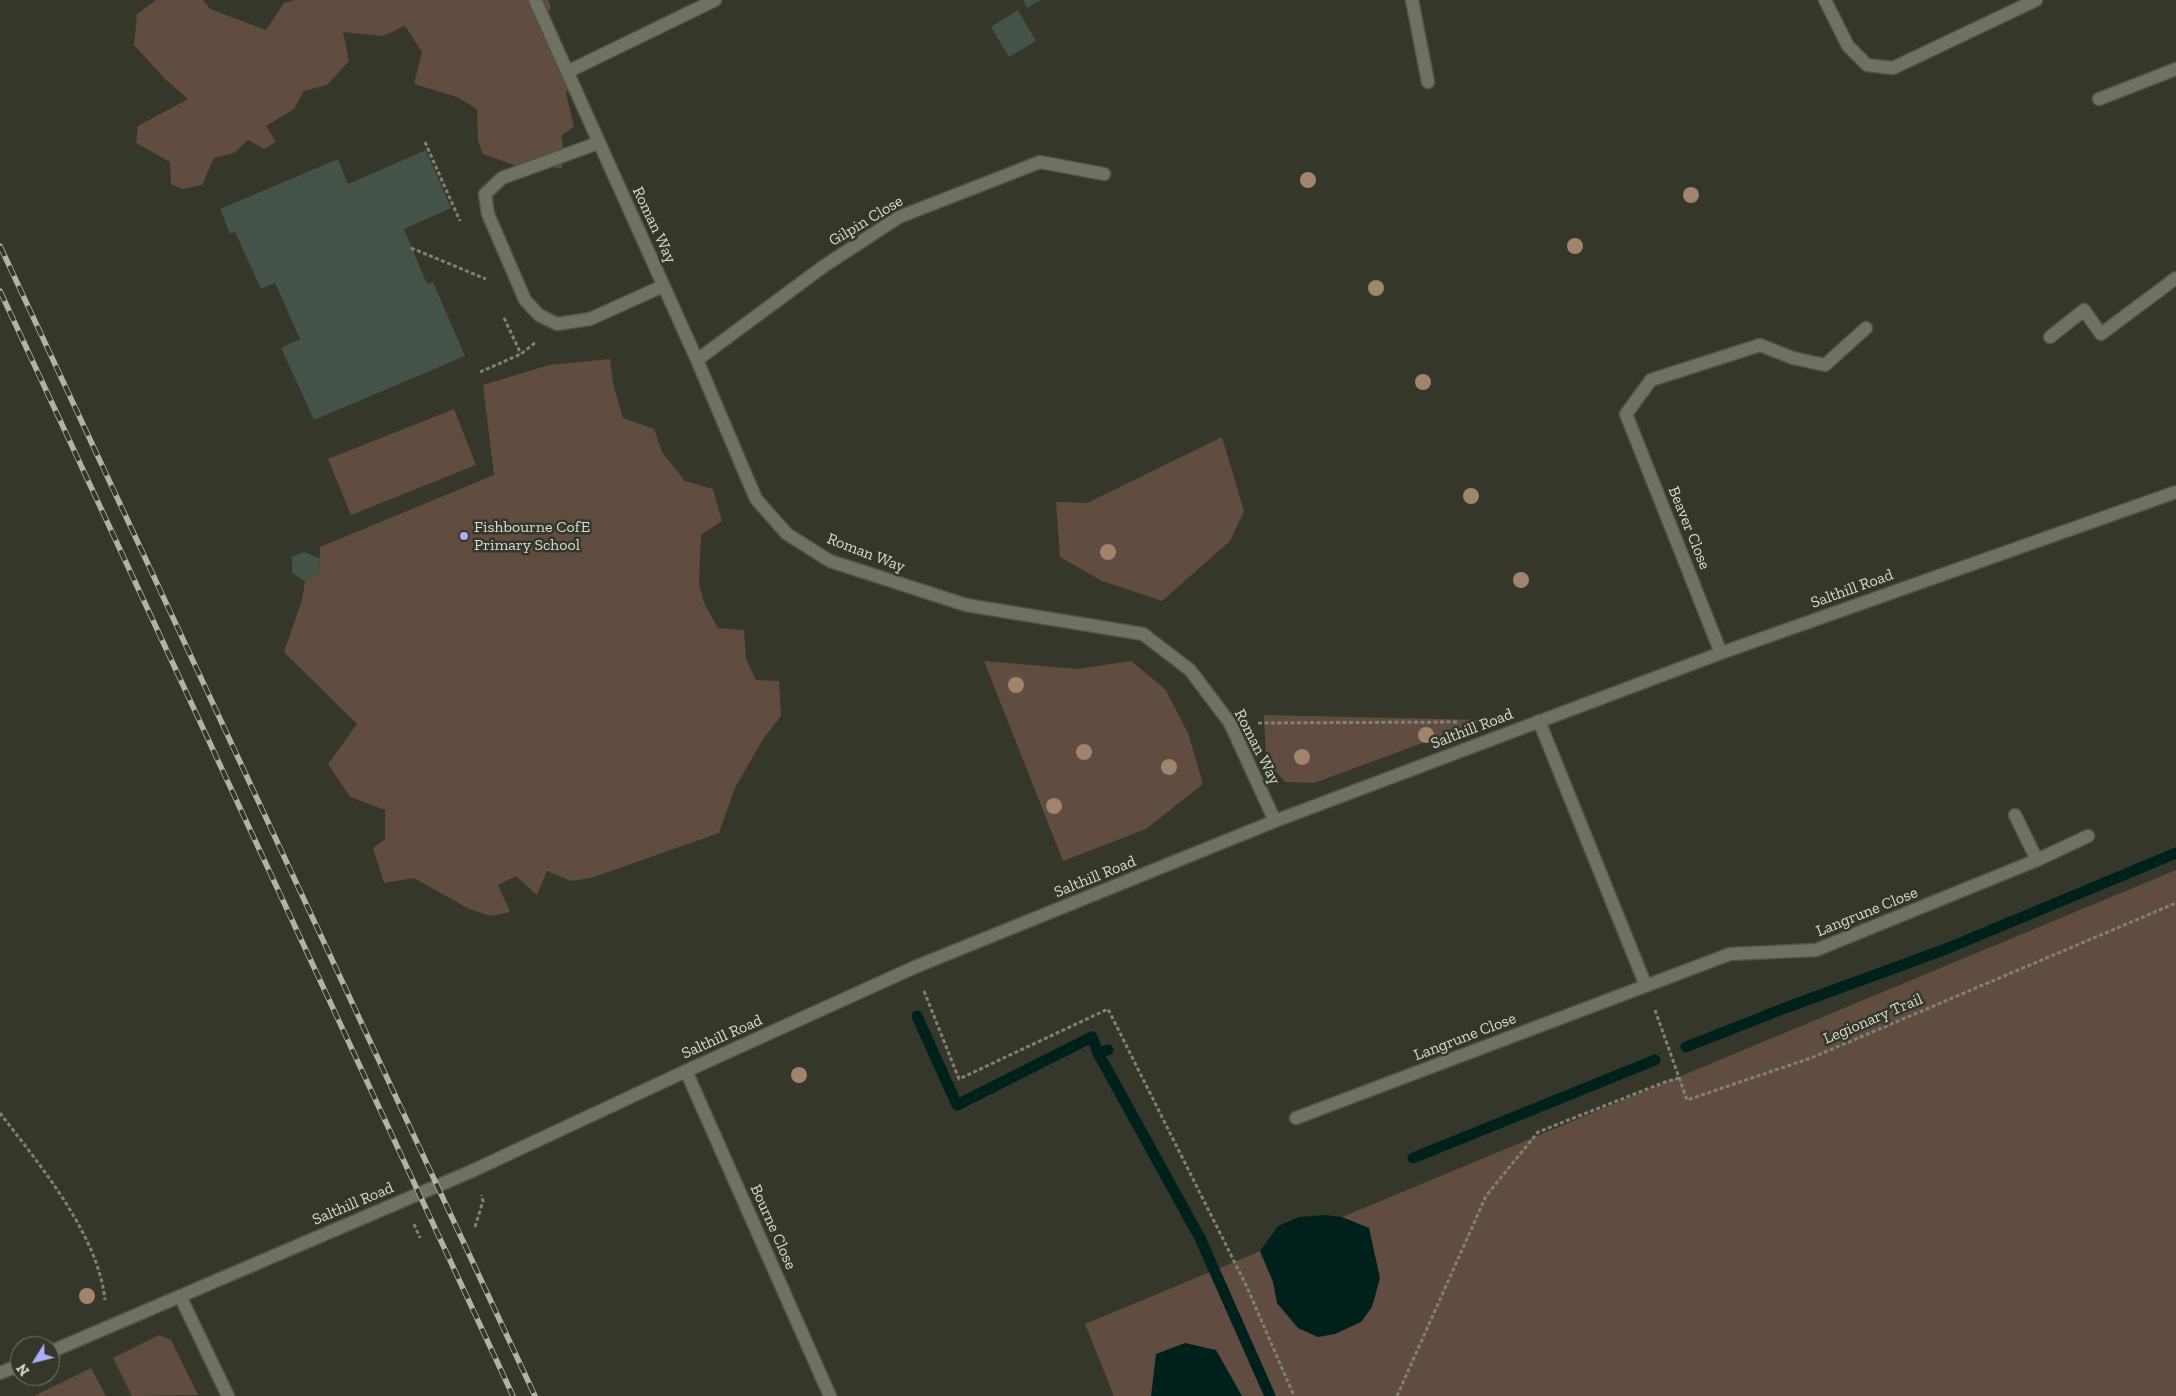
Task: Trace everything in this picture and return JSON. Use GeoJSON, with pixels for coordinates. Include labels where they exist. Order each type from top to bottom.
{"type":"FeatureCollection","features":[{"type":"Feature","properties":{"kind":"street","name":"Roman Way"},"geometry":{"type":"LineString","coordinates":[[535,0],[697,360],[756,498],[787,534],[830,561],[966,605],[1143,634],[1190,670],[1230,723],[1275,821]]}},
{"type":"Feature","properties":{"kind":"street"},"geometry":{"type":"LineString","coordinates":[[567,72],[715,0]]}},
{"type":"Feature","properties":{"kind":"street"},"geometry":{"type":"LineString","coordinates":[[1412,0],[1428,82]]}},
{"type":"Feature","properties":{"kind":"street"},"geometry":{"type":"LineString","coordinates":[[1825,0],[1848,46],[1867,65],[1893,68],[2036,0]]}},
{"type":"Feature","properties":{"kind":"street"},"geometry":{"type":"LineString","coordinates":[[2099,99],[2176,68]]}},
{"type":"Feature","properties":{"kind":"street"},"geometry":{"type":"LineString","coordinates":[[598,143],[502,178],[485,194],[488,214],[525,300],[539,315],[557,324],[590,319],[663,286]]}},
{"type":"Feature","properties":{"kind":"street","name":"Gilpin Close"},"geometry":{"type":"LineString","coordinates":[[697,360],[824,266],[899,217],[1040,162],[1104,174]]}},
{"type":"Feature","properties":{"kind":"street"},"geometry":{"type":"LineString","coordinates":[[2050,337],[2084,310],[2101,334],[2176,278]]}},
{"type":"Feature","properties":{"kind":"street","name":"Beaver Close"},"geometry":{"type":"LineString","coordinates":[[1721,653],[1626,414],[1651,380],[1760,346],[1793,358],[1825,365],[1866,328]]}},
{"type":"Feature","properties":{"kind":"street","name":"Salthill Road"},"geometry":{"type":"LineString","coordinates":[[60,1348],[472,1171],[915,967],[1275,821],[1721,653],[2176,492]]}},
{"type":"Feature","properties":{"kind":"street"},"geometry":{"type":"LineString","coordinates":[[1538,722],[1646,986]]}},
{"type":"Feature","properties":{"kind":"street"},"geometry":{"type":"LineString","coordinates":[[2015,815],[2037,860]]}},
{"type":"Feature","properties":{"kind":"street","name":"Langrune Close"},"geometry":{"type":"LineString","coordinates":[[1296,1118],[1730,954],[1816,950],[2037,860],[2088,836]]}},
{"type":"Feature","properties":{"kind":"street","name":"Bourne Close"},"geometry":{"type":"LineString","coordinates":[[686,1071],[830,1396]]}},
{"type":"Feature","properties":{"kind":"street"},"geometry":{"type":"LineString","coordinates":[[180,1296],[228,1396]]}},
{"type":"Feature","properties":{"kind":"path"},"geometry":{"type":"LineString","coordinates":[[412,248],[486,279]]}},
{"type":"Feature","properties":{"kind":"path"},"geometry":{"type":"LineString","coordinates":[[480,372],[521,354],[557,324]]}},
{"type":"Feature","properties":{"kind":"path"},"geometry":{"type":"LineString","coordinates":[[1230,723],[1469,722]]}},
{"type":"Feature","properties":{"kind":"path","name":"Legionary Trail"},"geometry":{"type":"LineString","coordinates":[[1646,986],[1687,1100],[1811,1058],[2176,903]]}},
{"type":"Feature","properties":{"kind":"path"},"geometry":{"type":"LineString","coordinates":[[915,967],[959,1079],[1108,1009],[1246,1286],[1294,1396]]}},
{"type":"Feature","properties":{"kind":"path"},"geometry":{"type":"LineString","coordinates":[[1397,1396],[1486,1196],[1538,1132],[1679,1078]]}},
{"type":"Feature","properties":{"kind":"path"},"geometry":{"type":"LineString","coordinates":[[0,1113],[36,1160],[72,1214],[96,1260],[103,1284],[106,1308]]}},
{"type":"Feature","properties":{"kind":"shaded area"},"geometry":{"type":"Polygon","coordinates":[[[156,0],[203,0],[210,9],[266,30],[284,3],[295,0],[548,0],[551,8],[538,27],[557,42],[573,80],[566,93],[574,127],[561,136],[563,144],[562,168],[514,165],[483,154],[478,141],[477,109],[457,97],[414,84],[422,52],[405,26],[383,36],[343,32],[349,61],[327,85],[304,91],[294,109],[266,126],[276,142],[264,149],[248,140],[234,153],[214,158],[202,185],[182,189],[171,184],[170,162],[136,143],[138,126],[188,99],[166,80],[134,45],[137,14],[156,0]]]}},
{"type":"Feature","properties":{"kind":"shaded area"},"geometry":{"type":"Polygon","coordinates":[[[610,359],[613,383],[623,418],[654,429],[662,452],[685,481],[713,489],[722,521],[701,535],[699,584],[704,603],[718,628],[744,630],[746,659],[756,680],[779,681],[781,716],[763,739],[735,788],[719,833],[591,878],[571,881],[547,871],[537,895],[516,876],[498,885],[510,912],[491,916],[469,909],[414,878],[384,883],[373,848],[385,839],[385,810],[350,797],[328,764],[357,724],[284,652],[302,600],[305,581],[319,572],[320,547],[494,475],[483,385],[549,365],[610,359]]]}},
{"type":"Feature","properties":{"kind":"shaded area"},"geometry":{"type":"Polygon","coordinates":[[[454,409],[476,465],[351,515],[328,459],[454,409]]]}},
{"type":"Feature","properties":{"kind":"shaded area"},"geometry":{"type":"Polygon","coordinates":[[[1222,437],[1244,511],[1230,541],[1162,601],[1102,581],[1060,557],[1056,502],[1087,503],[1222,437]]]}},
{"type":"Feature","properties":{"kind":"shaded area"},"geometry":{"type":"Polygon","coordinates":[[[984,661],[1077,669],[1131,661],[1165,689],[1188,733],[1203,784],[1146,829],[1063,861],[984,661]]]}},
{"type":"Feature","properties":{"kind":"shaded area"},"geometry":{"type":"Polygon","coordinates":[[[1264,715],[1485,720],[1314,783],[1285,782],[1266,760],[1264,715]]]}},
{"type":"Feature","properties":{"kind":"shaded area"},"geometry":{"type":"Polygon","coordinates":[[[2176,870],[2176,1396],[1114,1396],[1085,1324],[2176,870]]]}},
{"type":"Feature","properties":{"kind":"shaded area"},"geometry":{"type":"Polygon","coordinates":[[[159,1335],[171,1340],[198,1395],[132,1396],[113,1358],[159,1335]]]}},
{"type":"Feature","properties":{"kind":"shaded area"},"geometry":{"type":"Polygon","coordinates":[[[91,1368],[106,1396],[35,1396],[54,1386],[60,1386],[60,1383],[91,1368]]]}},
{"type":"Feature","properties":{"kind":"water"},"geometry":{"type":"Polygon","coordinates":[[[1325,1215],[1342,1217],[1369,1228],[1380,1278],[1372,1307],[1361,1322],[1335,1334],[1318,1337],[1298,1328],[1277,1303],[1273,1282],[1260,1251],[1278,1226],[1299,1217],[1325,1215]]]}},
{"type":"Feature","properties":{"kind":"water"},"geometry":{"type":"Polygon","coordinates":[[[1185,1343],[1216,1350],[1242,1396],[1151,1396],[1156,1354],[1185,1343]]]}},
{"type":"Feature","properties":{"kind":"building"},"geometry":{"type":"Polygon","coordinates":[[[1023,0],[1041,0],[1027,8],[1023,0]]]}},
{"type":"Feature","properties":{"kind":"building"},"geometry":{"type":"Polygon","coordinates":[[[1018,10],[1036,41],[1009,57],[991,27],[1018,10]]]}},
{"type":"Feature","properties":{"kind":"building"},"geometry":{"type":"Polygon","coordinates":[[[426,150],[451,208],[404,229],[427,284],[433,282],[465,356],[314,420],[281,348],[300,339],[275,283],[261,289],[235,232],[230,234],[220,209],[338,159],[348,184],[426,150]]]}},
{"type":"Feature","properties":{"kind":"building"},"geometry":{"type":"Polygon","coordinates":[[[304,552],[319,558],[319,572],[305,581],[292,573],[292,557],[304,552]]]}},
{"type":"Feature","properties":{"kind":"waterway"},"geometry":{"type":"LineString","coordinates":[[1686,1047],[1785,1008],[1946,949],[2176,853]]}},
{"type":"Feature","properties":{"kind":"waterway"},"geometry":{"type":"LineString","coordinates":[[917,1016],[957,1105],[1092,1037],[1098,1053]]}},
{"type":"Feature","properties":{"kind":"waterway"},"geometry":{"type":"LineString","coordinates":[[1108,1050],[1098,1053],[1200,1238],[1270,1396]]}},
{"type":"Feature","properties":{"kind":"waterway"},"geometry":{"type":"LineString","coordinates":[[1413,1158],[1655,1060]]}},
{"type":"Feature","properties":{"kind":"railway"},"geometry":{"type":"LineString","coordinates":[[0,246],[535,1396]]}},
{"type":"Feature","properties":{"kind":"railway"},"geometry":{"type":"LineString","coordinates":[[0,291],[513,1396]]}},
{"type":"Feature","properties":{"kind":"place","name":"Fishbourne CofE Primary School"},"geometry":{"type":"Point","coordinates":[464,536]}}]}
